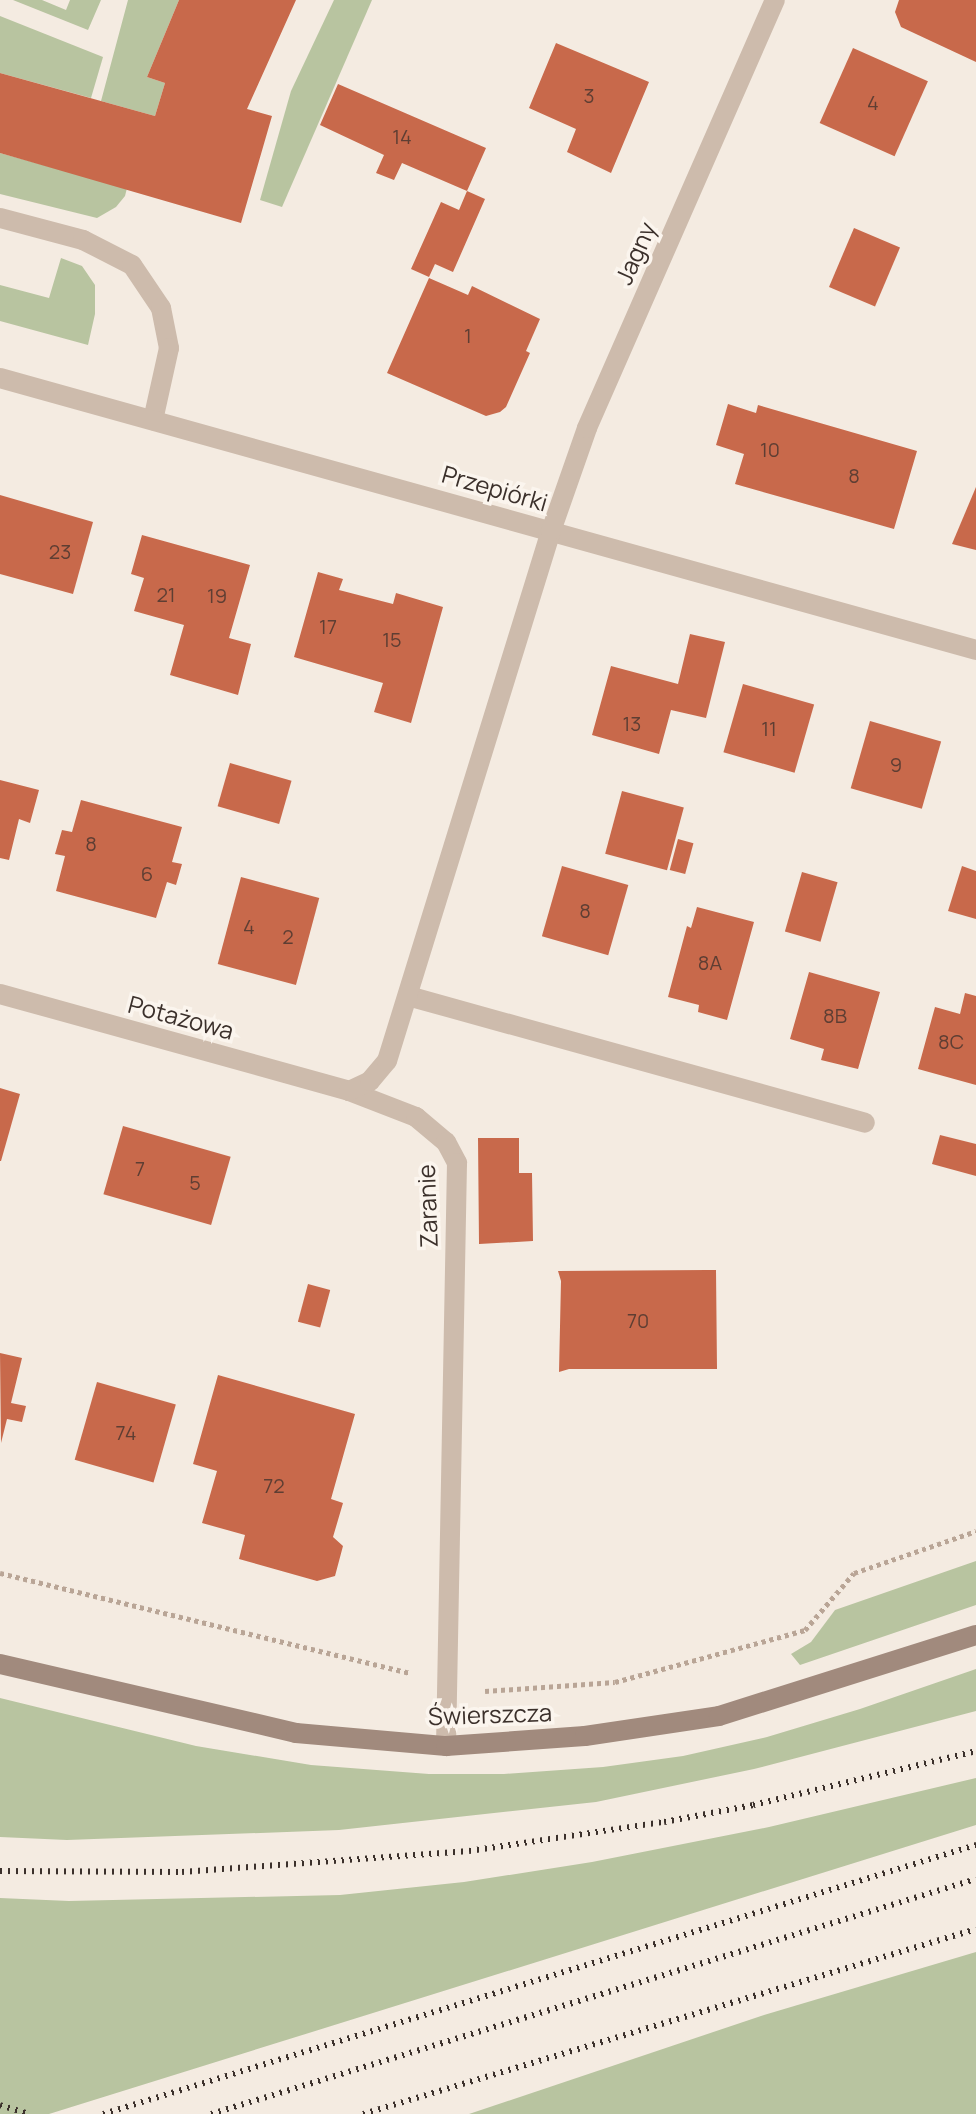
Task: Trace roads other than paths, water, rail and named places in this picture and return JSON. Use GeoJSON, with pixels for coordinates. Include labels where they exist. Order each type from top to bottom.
{"type":"FeatureCollection","features":[{"type":"Feature","properties":{"kind":"street","name":"Jagny"},"geometry":{"type":"LineString","coordinates":[[551,531],[587,428],[775,0]]}},
{"type":"Feature","properties":{"kind":"street"},"geometry":{"type":"LineString","coordinates":[[0,218],[83,240],[132,265],[161,308],[169,348],[153,420]]}},
{"type":"Feature","properties":{"kind":"street","name":"Przepiórki"},"geometry":{"type":"LineString","coordinates":[[0,378],[976,650]]}},
{"type":"Feature","properties":{"kind":"street"},"geometry":{"type":"LineString","coordinates":[[349,1091],[370,1081],[387,1061],[551,531]]}},
{"type":"Feature","properties":{"kind":"street","name":"Potażowa"},"geometry":{"type":"LineString","coordinates":[[0,994],[349,1091]]}},
{"type":"Feature","properties":{"kind":"street"},"geometry":{"type":"LineString","coordinates":[[408,996],[865,1123]]}},
{"type":"Feature","properties":{"kind":"street","name":"Zaranie"},"geometry":{"type":"LineString","coordinates":[[349,1091],[416,1117],[446,1142],[457,1163],[446,1746]]}},
{"type":"Feature","properties":{"kind":"street","name":"Świerszcza"},"geometry":{"type":"LineString","coordinates":[[0,1664],[296,1733],[446,1746],[585,1736],[719,1716],[976,1635]]}},
{"type":"Feature","properties":{"kind":"railway"},"geometry":{"type":"LineString","coordinates":[[0,1871],[182,1872],[469,1851],[664,1822],[753,1805],[976,1751]]}},
{"type":"Feature","properties":{"kind":"railway"},"geometry":{"type":"LineString","coordinates":[[103,2114],[976,1845]]}},
{"type":"Feature","properties":{"kind":"railway"},"geometry":{"type":"LineString","coordinates":[[211,2114],[976,1879]]}},
{"type":"Feature","properties":{"kind":"railway"},"geometry":{"type":"LineString","coordinates":[[363,2114],[976,1929]]}},
{"type":"Feature","properties":{"kind":"railway"},"geometry":{"type":"LineString","coordinates":[[0,2105],[30,2114]]}}]}
